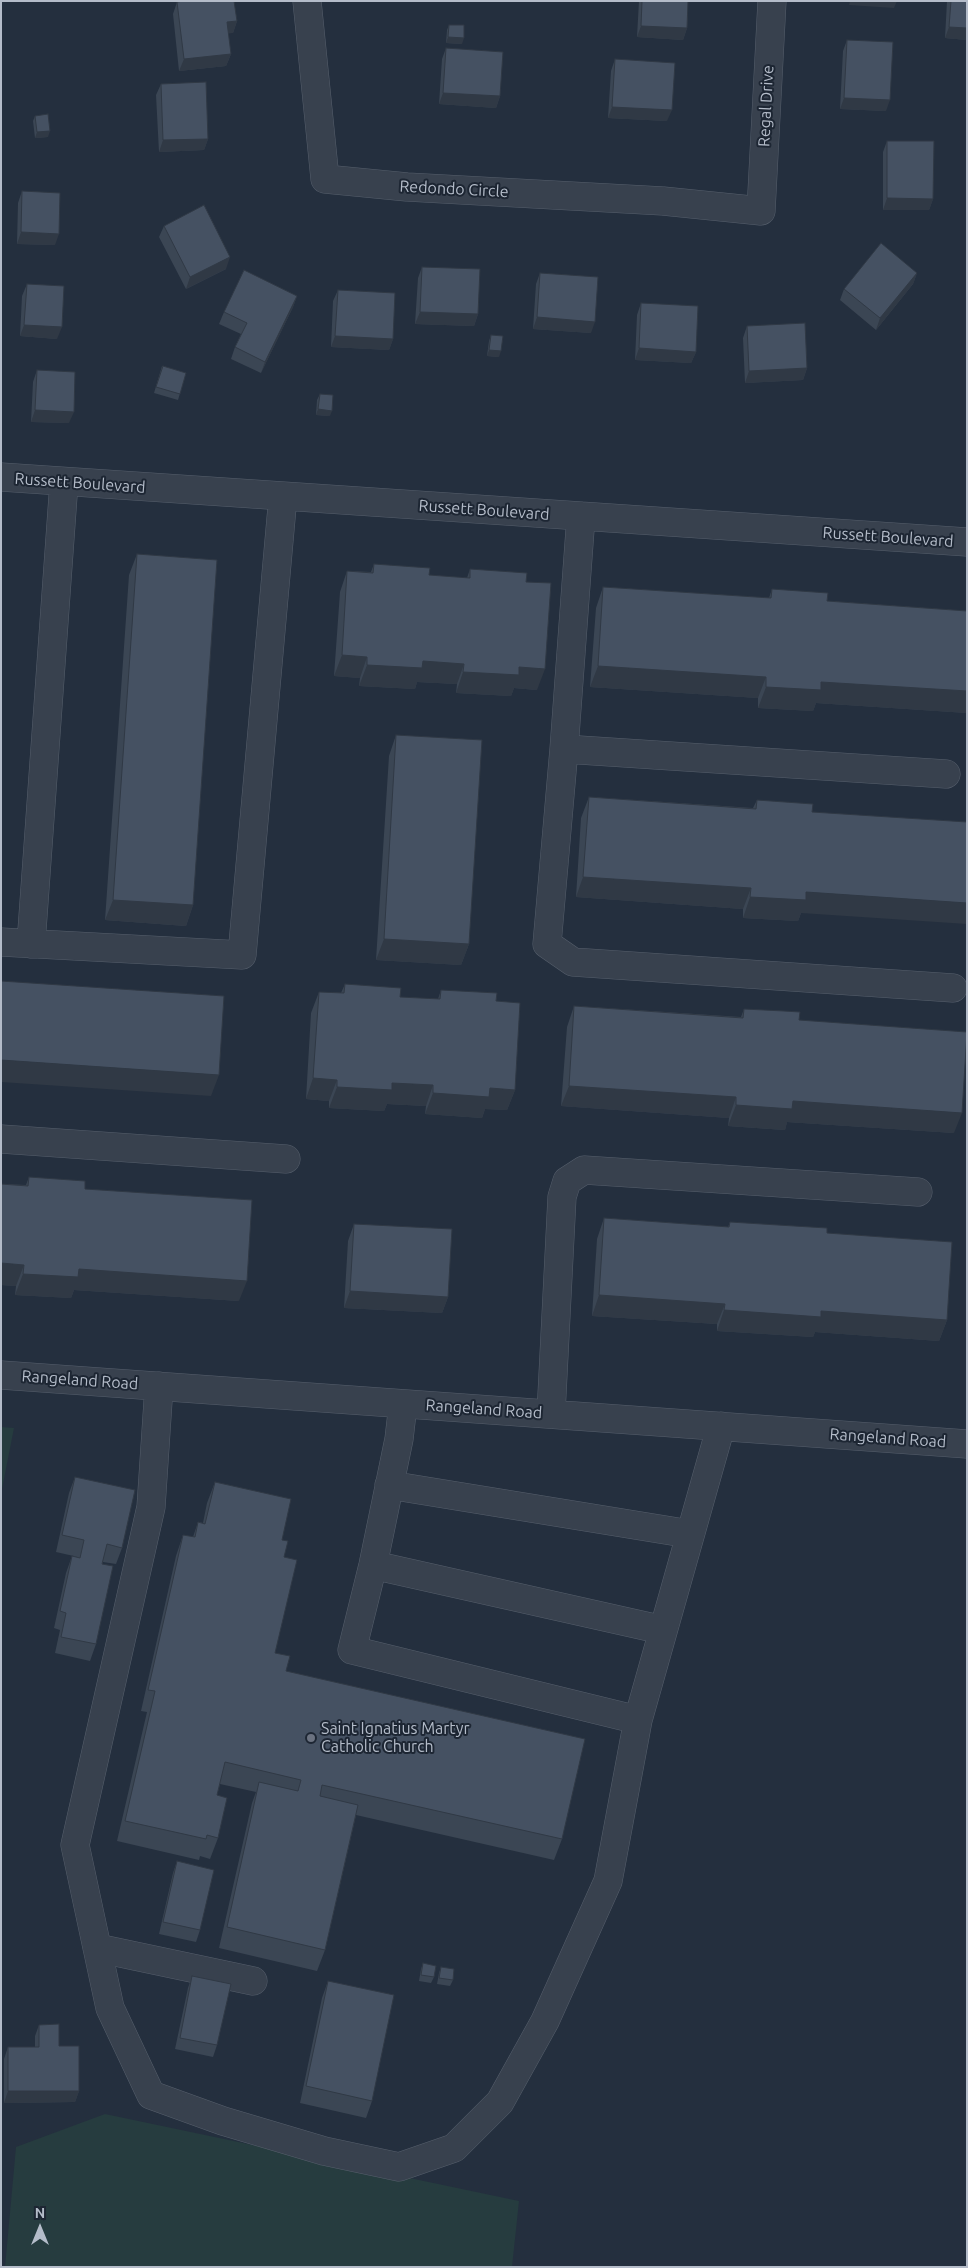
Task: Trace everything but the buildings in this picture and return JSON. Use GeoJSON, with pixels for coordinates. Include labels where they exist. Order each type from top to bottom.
{"type":"FeatureCollection","features":[{"type":"Feature","properties":{"kind":"street","name":"Redondo Circle"},"geometry":{"type":"LineString","coordinates":[[307,1],[325,179],[408,187],[662,201],[761,211]]}},
{"type":"Feature","properties":{"kind":"street","name":"Regal Drive"},"geometry":{"type":"LineString","coordinates":[[761,211],[772,1]]}},
{"type":"Feature","properties":{"kind":"street","name":"Russett Boulevard"},"geometry":{"type":"LineString","coordinates":[[1,477],[967,542]]}},
{"type":"Feature","properties":{"kind":"street"},"geometry":{"type":"LineString","coordinates":[[31,944],[64,482]]}},
{"type":"Feature","properties":{"kind":"street"},"geometry":{"type":"LineString","coordinates":[[1,942],[242,955],[283,496]]}},
{"type":"Feature","properties":{"kind":"street"},"geometry":{"type":"LineString","coordinates":[[581,516],[564,749],[547,944],[573,962],[953,988]]}},
{"type":"Feature","properties":{"kind":"street"},"geometry":{"type":"LineString","coordinates":[[564,749],[946,774]]}},
{"type":"Feature","properties":{"kind":"street"},"geometry":{"type":"LineString","coordinates":[[1,1139],[286,1159]]}},
{"type":"Feature","properties":{"kind":"street"},"geometry":{"type":"LineString","coordinates":[[551,1414],[562,1197],[567,1181],[584,1170],[918,1192]]}},
{"type":"Feature","properties":{"kind":"street","name":"Rangeland Road"},"geometry":{"type":"LineString","coordinates":[[1,1374],[967,1444]]}},
{"type":"Feature","properties":{"kind":"street"},"geometry":{"type":"LineString","coordinates":[[159,1386],[151,1507],[75,1845],[110,2008],[151,2095],[223,2121],[315,2148],[399,2167],[454,2148],[500,2102],[545,2021],[608,1881],[638,1720],[721,1426]]}},
{"type":"Feature","properties":{"kind":"street"},"geometry":{"type":"LineString","coordinates":[[404,1404],[373,1565],[352,1650],[638,1720]]}},
{"type":"Feature","properties":{"kind":"street"},"geometry":{"type":"LineString","coordinates":[[389,1485],[690,1534]]}},
{"type":"Feature","properties":{"kind":"street"},"geometry":{"type":"LineString","coordinates":[[373,1565],[662,1630]]}},
{"type":"Feature","properties":{"kind":"street"},"geometry":{"type":"LineString","coordinates":[[97,1948],[253,1981]]}},
{"type":"Feature","properties":{"kind":"green space"},"geometry":{"type":"Polygon","coordinates":[[[1,1427],[14,1428],[1,1494],[1,1427]]]}},
{"type":"Feature","properties":{"kind":"green space"},"geometry":{"type":"Polygon","coordinates":[[[105,2114],[519,2201],[512,2267],[5,2267],[16,2147],[105,2114]]]}},
{"type":"Feature","properties":{"kind":"place","name":"Saint Ignatius Martyr Catholic Church"},"geometry":{"type":"Point","coordinates":[311,1738]}}]}
